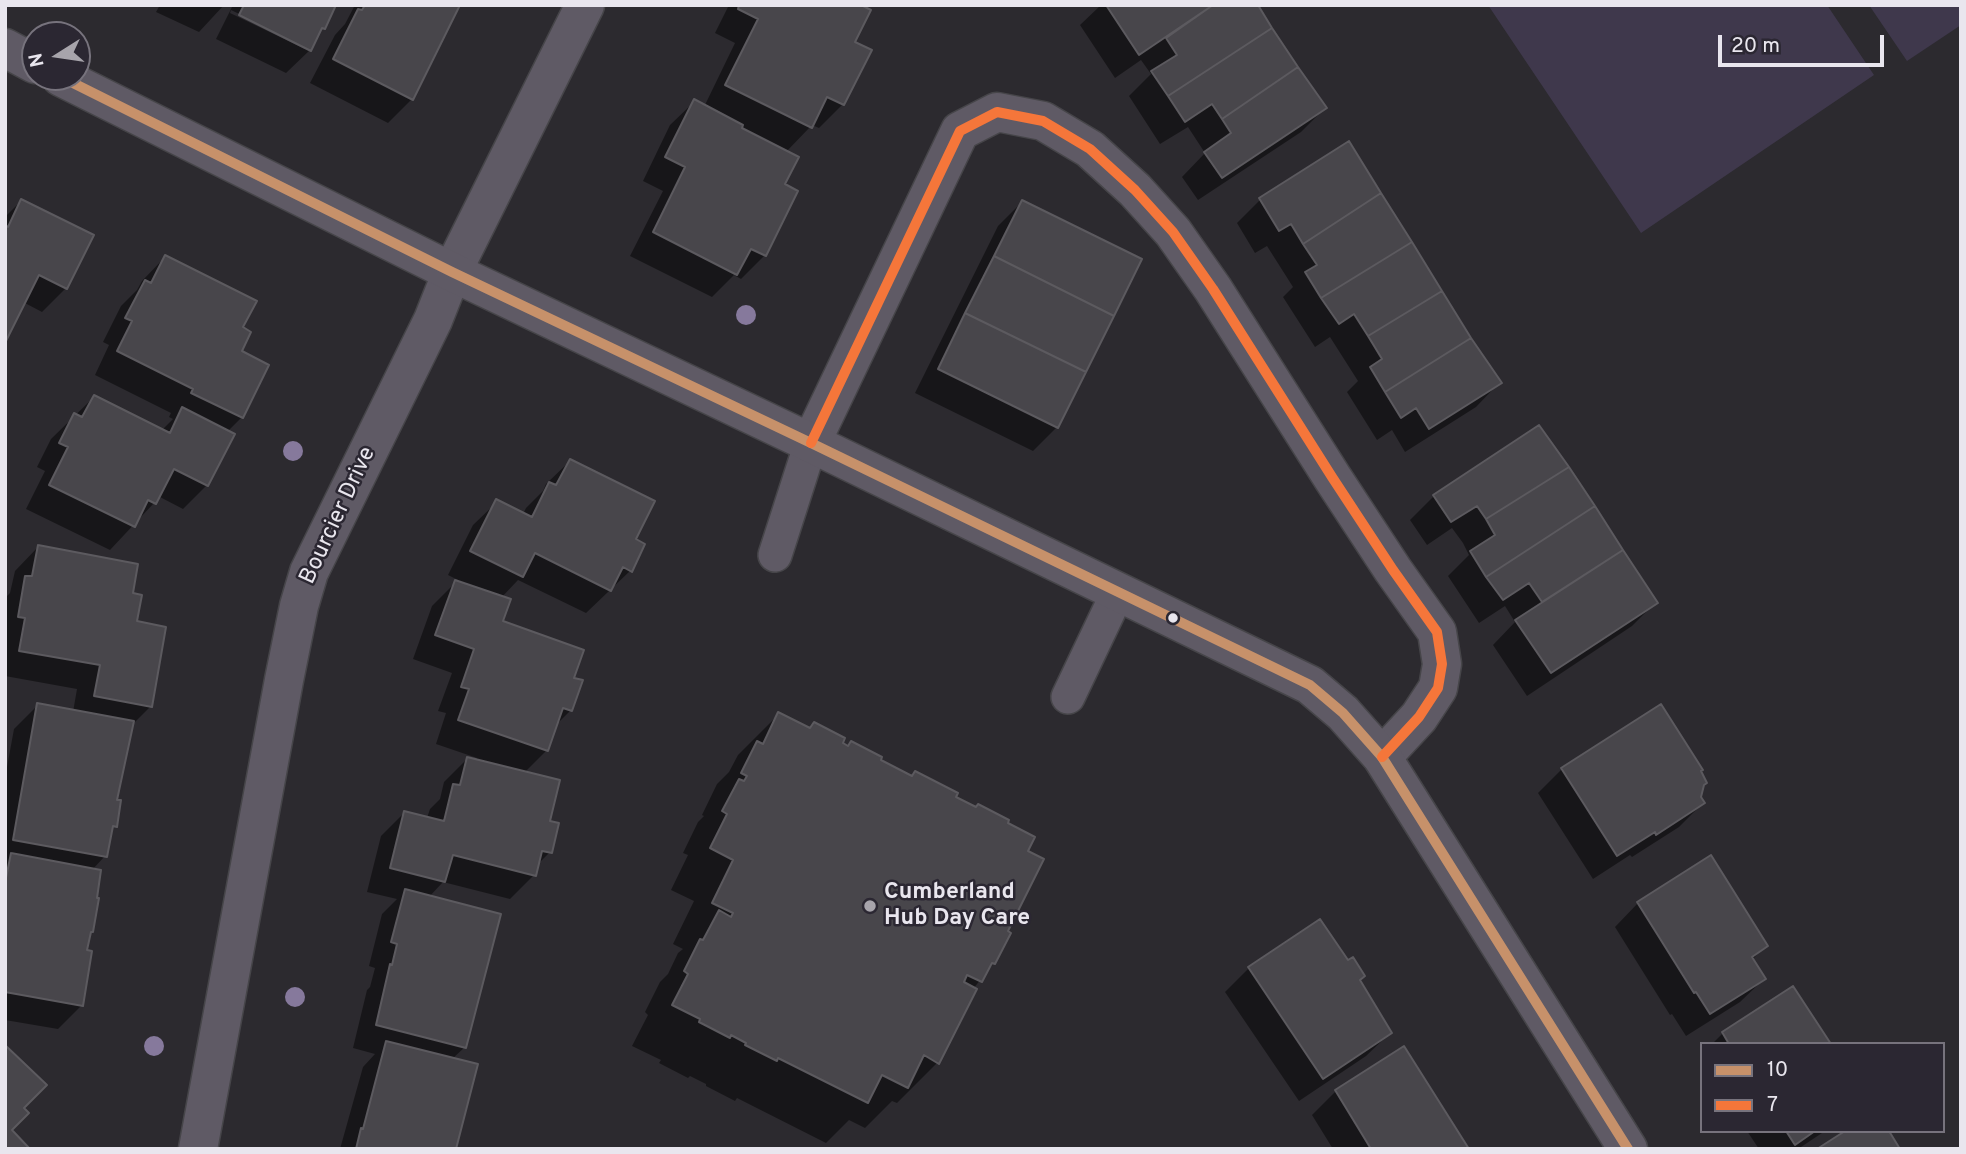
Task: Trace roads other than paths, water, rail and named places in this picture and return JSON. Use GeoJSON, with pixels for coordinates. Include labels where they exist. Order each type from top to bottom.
{"type":"FeatureCollection","features":[{"type":"Feature","properties":{"kind":"street","name":"Bourcier Drive"},"geometry":{"type":"LineString","coordinates":[[198,1149],[299,606],[309,572],[433,320],[452,272],[584,5]]}},
{"type":"Feature","properties":{"kind":"street"},"geometry":{"type":"LineString","coordinates":[[5,48],[21,57]]}},
{"type":"Feature","properties":{"kind":"street"},"geometry":{"type":"LineString","coordinates":[[89,91],[452,272],[1310,685],[1343,713],[1382,757],[1628,1149]]}},
{"type":"Feature","properties":{"kind":"street"},"geometry":{"type":"LineString","coordinates":[[811,443],[960,131],[997,112],[1043,121],[1090,149],[1135,190],[1173,232],[1213,289],[1393,570],[1437,632],[1442,664],[1438,688],[1419,716],[1382,757]]}},
{"type":"Feature","properties":{"kind":"lane"},"geometry":{"type":"LineString","coordinates":[[775,555],[811,443]]}},
{"type":"Feature","properties":{"kind":"lane"},"geometry":{"type":"LineString","coordinates":[[1068,697],[1118,592]]}},
{"type":"Feature","properties":{"kind":"place","name":"Cumberland Hub Day Care"},"geometry":{"type":"Point","coordinates":[870,906]}}]}
